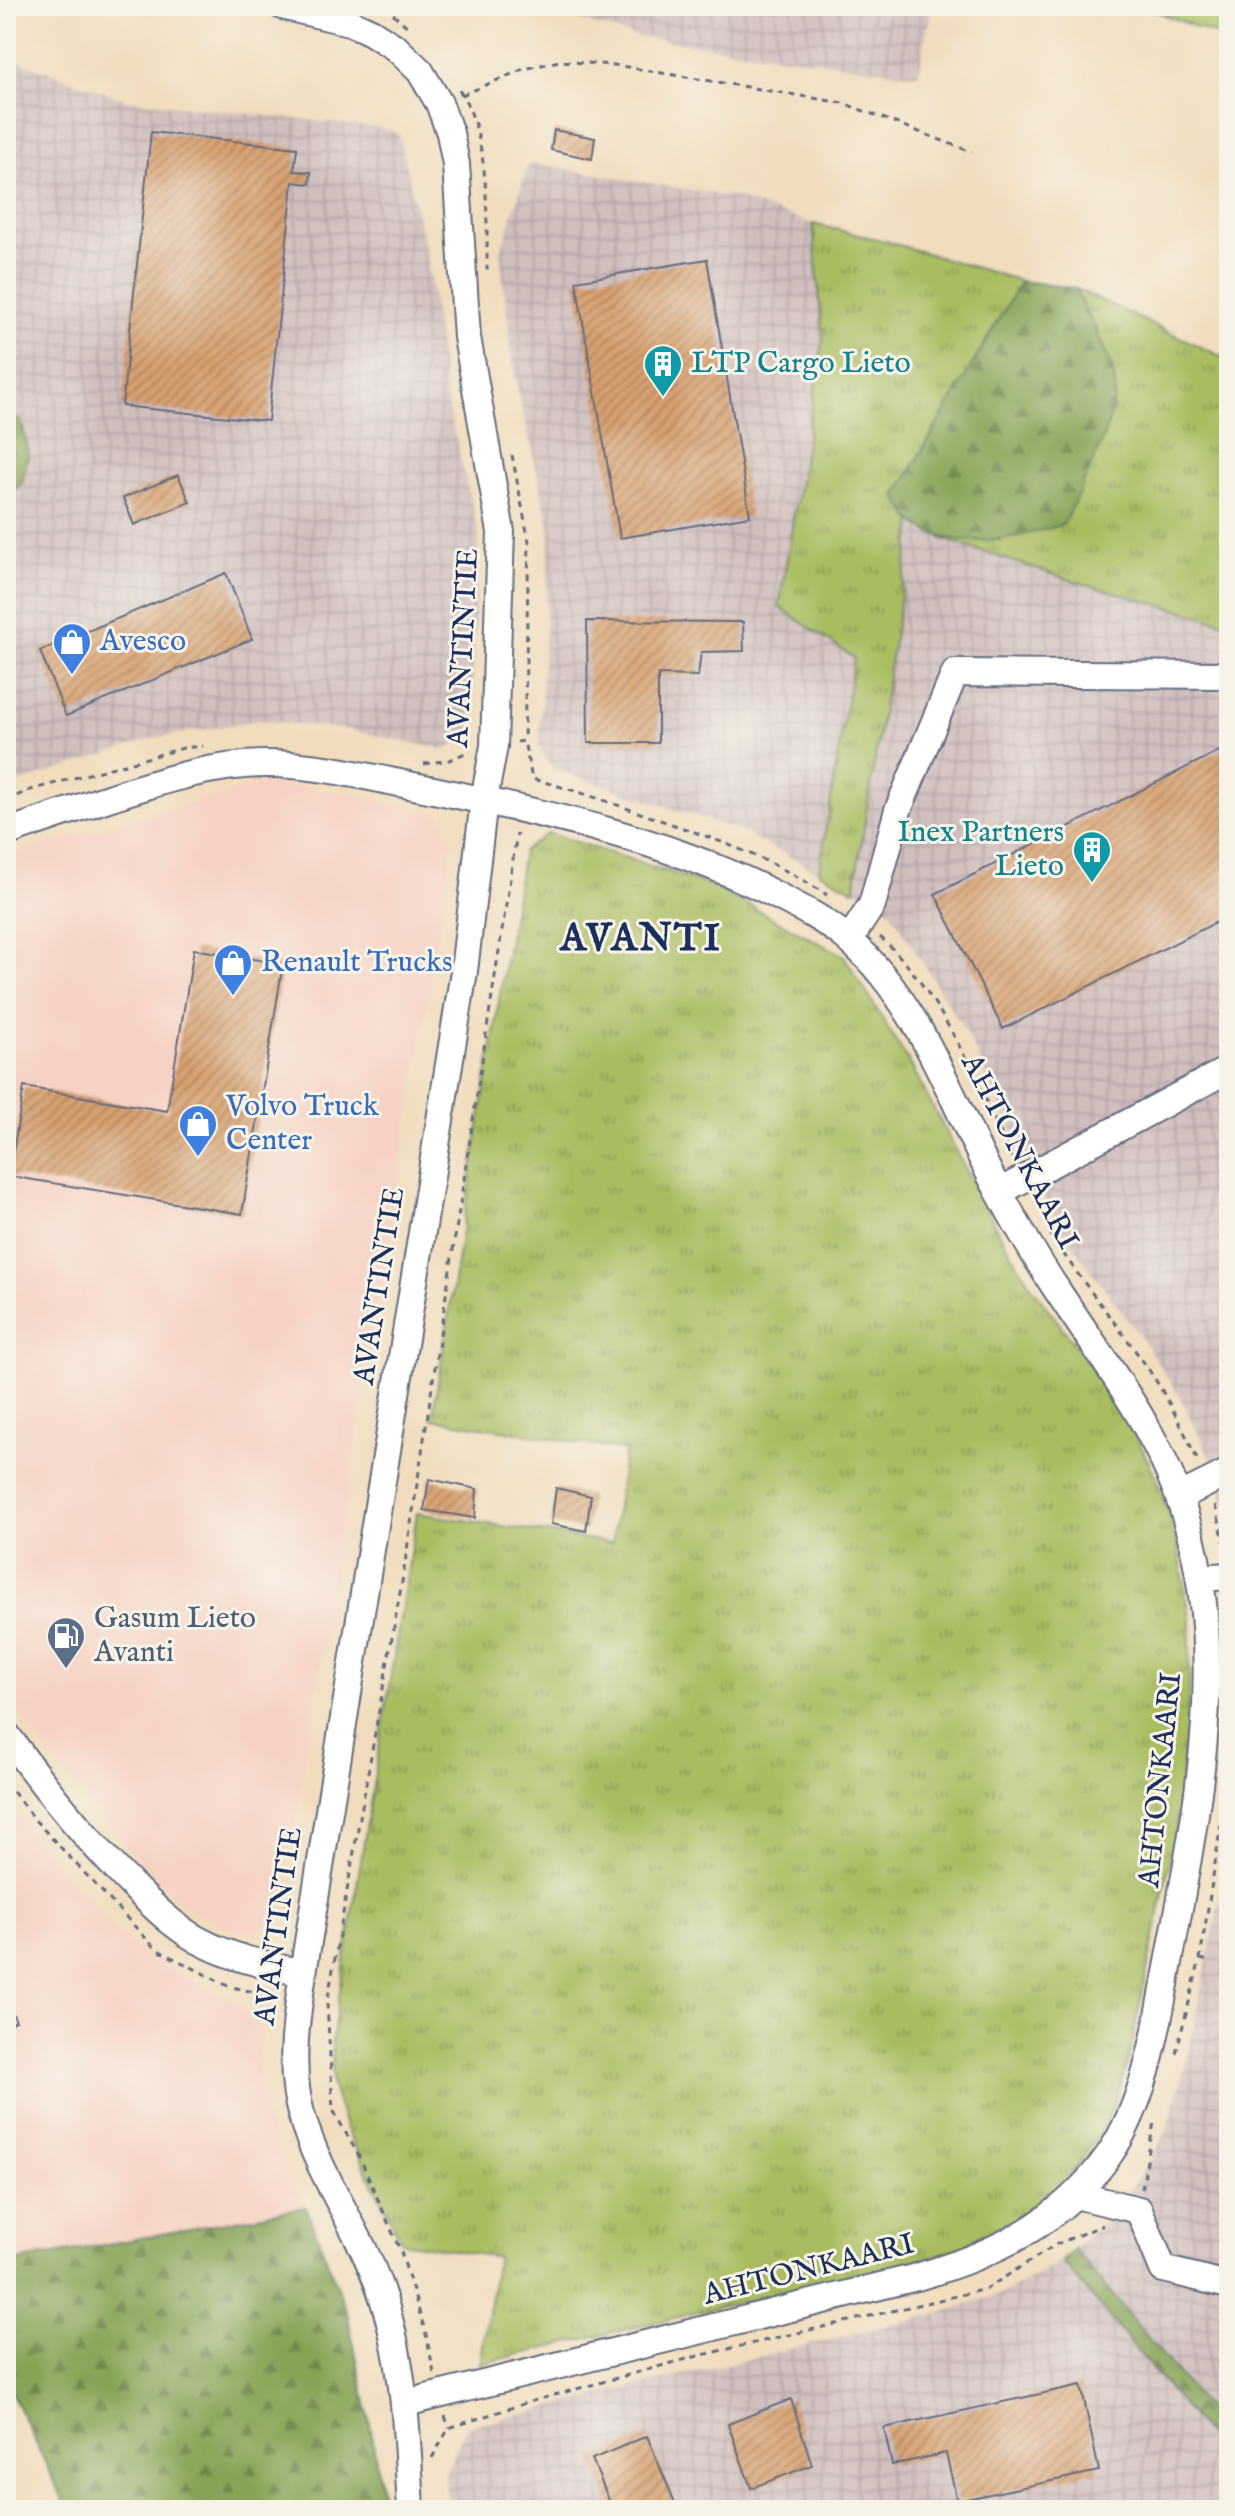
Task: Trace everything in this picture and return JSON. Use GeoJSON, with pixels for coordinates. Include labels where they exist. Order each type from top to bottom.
{"type":"FeatureCollection","features":[{"type":"Feature","properties":{"kind":"street","name":"AVANTINTIE"},"geometry":{"type":"LineString","coordinates":[[282,6],[349,22],[371,32],[396,48],[420,71],[439,103],[450,133],[456,164],[467,337],[501,532],[494,746],[484,800],[464,971],[294,2044],[296,2088],[302,2116],[316,2155],[379,2286],[397,2352],[406,2403],[411,2510]]}},
{"type":"Feature","properties":{"kind":"street"},"geometry":{"type":"LineString","coordinates":[[849,940],[872,905],[898,810],[955,673],[1229,675]]}},
{"type":"Feature","properties":{"kind":"street","name":"AHTONKAARI"},"geometry":{"type":"LineString","coordinates":[[6,833],[169,779],[222,767],[264,764],[349,773],[524,808],[620,834],[684,856],[824,920],[874,965],[900,999],[923,1038],[999,1192],[1057,1290],[1154,1436],[1179,1497],[1200,1578],[1207,1673],[1197,1800],[1159,2017],[1148,2065],[1129,2117],[1111,2152],[1075,2195],[1051,2217],[972,2261],[406,2403]]}},
{"type":"Feature","properties":{"kind":"street"},"geometry":{"type":"LineString","coordinates":[[999,1192],[1229,1069]]}},
{"type":"Feature","properties":{"kind":"street"},"geometry":{"type":"LineString","coordinates":[[1179,1497],[1229,1472]]}},
{"type":"Feature","properties":{"kind":"street"},"geometry":{"type":"LineString","coordinates":[[1200,1578],[1229,1576]]}},
{"type":"Feature","properties":{"kind":"street"},"geometry":{"type":"LineString","coordinates":[[6,1734],[78,1828],[170,1921],[221,1951],[257,1964],[303,1973]]}},
{"type":"Feature","properties":{"kind":"street"},"geometry":{"type":"LineString","coordinates":[[1075,2195],[1139,2210],[1163,2269],[1229,2283]]}},
{"type":"Feature","properties":{"kind":"path"},"geometry":{"type":"LineString","coordinates":[[439,103],[524,69],[559,61],[614,65],[843,103],[972,152]]}},
{"type":"Feature","properties":{"kind":"path"},"geometry":{"type":"LineString","coordinates":[[449,2428],[426,2334],[401,2252],[360,2158],[333,2110],[327,2003],[403,1576],[518,828]]}},
{"type":"Feature","properties":{"kind":"path"},"geometry":{"type":"LineString","coordinates":[[1173,2062],[1200,1959],[1229,1774]]}},
{"type":"Feature","properties":{"kind":"path"},"geometry":{"type":"LineString","coordinates":[[1200,1959],[1210,1961]]}},
{"type":"Feature","properties":{"kind":"path"},"geometry":{"type":"LineString","coordinates":[[432,2468],[432,2456],[449,2428],[529,2402],[694,2357],[986,2289],[1057,2244],[1139,2210],[1156,2116]]}},
{"type":"Feature","properties":{"kind":"shaded area"},"geometry":{"type":"Polygon","coordinates":[[[530,6],[932,6],[918,75],[634,36],[530,6]]]}},
{"type":"Feature","properties":{"kind":"shaded area"},"geometry":{"type":"Polygon","coordinates":[[[6,57],[127,100],[379,128],[398,133],[427,255],[445,394],[479,535],[470,730],[447,750],[344,729],[258,720],[154,738],[6,787],[6,57]]]}},
{"type":"Feature","properties":{"kind":"shaded area"},"geometry":{"type":"Polygon","coordinates":[[[529,163],[733,197],[813,224],[823,341],[779,607],[854,658],[819,872],[741,831],[553,769],[539,746],[550,527],[515,378],[500,254],[529,163]]]}},
{"type":"Feature","properties":{"kind":"shaded area"},"geometry":{"type":"Polygon","coordinates":[[[913,521],[940,538],[1074,581],[1229,624],[1229,1513],[1209,1455],[1180,1397],[1145,1343],[1076,1250],[1045,1200],[967,1034],[889,909],[854,890],[913,521]]]}},
{"type":"Feature","properties":{"kind":"shaded area"},"geometry":{"type":"Polygon","coordinates":[[[262,783],[334,791],[439,813],[453,842],[280,1915],[254,1934],[223,1927],[185,1907],[154,1879],[68,1780],[6,1697],[6,855],[262,783]]]}},
{"type":"Feature","properties":{"kind":"shaded area"},"geometry":{"type":"Polygon","coordinates":[[[6,1802],[109,1923],[149,1958],[238,2003],[262,2031],[259,2075],[273,2138],[306,2207],[6,2263],[6,1802]]]}},
{"type":"Feature","properties":{"kind":"shaded area"},"geometry":{"type":"Polygon","coordinates":[[[1229,1855],[1229,2435],[1074,2249],[1113,2214],[1153,2157],[1168,2126],[1184,2071],[1229,1855]]]}},
{"type":"Feature","properties":{"kind":"shaded area"},"geometry":{"type":"Polygon","coordinates":[[[1062,2261],[1229,2461],[1229,2510],[447,2510],[445,2473],[466,2427],[941,2313],[1004,2293],[1062,2261]]]}},
{"type":"Feature","properties":{"kind":"green space"},"geometry":{"type":"Polygon","coordinates":[[[1142,6],[1229,6],[1229,40],[1142,6]]]}},
{"type":"Feature","properties":{"kind":"green space"},"geometry":{"type":"Polygon","coordinates":[[[813,224],[885,241],[1021,281],[896,496],[913,521],[854,890],[819,872],[854,658],[779,607],[823,341],[813,224]]]}},
{"type":"Feature","properties":{"kind":"green space"},"geometry":{"type":"Polygon","coordinates":[[[1021,281],[1074,288],[1113,374],[1114,399],[1110,416],[1064,524],[1008,538],[967,541],[947,538],[914,522],[896,496],[1021,281]]]}},
{"type":"Feature","properties":{"kind":"green space"},"geometry":{"type":"Polygon","coordinates":[[[1074,288],[1229,360],[1229,624],[1074,581],[940,538],[1000,540],[1099,336],[1074,288]]]}},
{"type":"Feature","properties":{"kind":"green space"},"geometry":{"type":"Polygon","coordinates":[[[6,418],[20,419],[29,453],[21,484],[6,496],[6,418]]]}},
{"type":"Feature","properties":{"kind":"green space"},"geometry":{"type":"Polygon","coordinates":[[[548,833],[712,886],[844,956],[912,1067],[994,1224],[1029,1283],[1132,1427],[1157,1480],[1177,1541],[1190,1617],[1189,1700],[1176,1830],[1130,2053],[1103,2129],[1070,2176],[1028,2214],[981,2240],[930,2257],[480,2364],[497,2257],[402,2242],[345,2127],[332,2086],[332,2040],[417,1513],[612,1543],[625,1450],[432,1419],[523,851],[548,833]]]}},
{"type":"Feature","properties":{"kind":"green space"},"geometry":{"type":"Polygon","coordinates":[[[306,2207],[347,2312],[384,2510],[68,2510],[6,2381],[6,2263],[306,2207]]]}},
{"type":"Feature","properties":{"kind":"green space"},"geometry":{"type":"Polygon","coordinates":[[[1074,2249],[1229,2435],[1229,2461],[1062,2261],[1074,2249]]]}},
{"type":"Feature","properties":{"kind":"building"},"geometry":{"type":"Polygon","coordinates":[[[554,130],[595,138],[592,159],[551,150],[554,130]]]}},
{"type":"Feature","properties":{"kind":"building"},"geometry":{"type":"Polygon","coordinates":[[[151,132],[297,148],[294,171],[311,172],[310,184],[293,182],[268,421],[122,406],[151,132]]]}},
{"type":"Feature","properties":{"kind":"building","name":"LTP Cargo Lieto"},"geometry":{"type":"Polygon","coordinates":[[[707,259],[750,516],[620,538],[576,281],[707,259]]]}},
{"type":"Feature","properties":{"kind":"building"},"geometry":{"type":"Polygon","coordinates":[[[178,475],[190,502],[134,525],[123,498],[178,475]]]}},
{"type":"Feature","properties":{"kind":"building"},"geometry":{"type":"Polygon","coordinates":[[[226,573],[252,639],[66,716],[40,651],[226,573]]]}},
{"type":"Feature","properties":{"kind":"building"},"geometry":{"type":"Polygon","coordinates":[[[587,621],[743,622],[744,651],[701,652],[698,676],[658,675],[658,743],[588,743],[587,621]]]}},
{"type":"Feature","properties":{"kind":"building","name":"Inex Partners Lieto"},"geometry":{"type":"Polygon","coordinates":[[[1229,746],[1229,916],[1003,1029],[935,894],[1229,746]]]}},
{"type":"Feature","properties":{"kind":"building"},"geometry":{"type":"Polygon","coordinates":[[[194,949],[283,964],[242,1214],[9,1176],[24,1087],[167,1111],[194,949]]]}},
{"type":"Feature","properties":{"kind":"building"},"geometry":{"type":"Polygon","coordinates":[[[429,1479],[477,1489],[475,1518],[424,1510],[429,1479]]]}},
{"type":"Feature","properties":{"kind":"building"},"geometry":{"type":"Polygon","coordinates":[[[556,1488],[591,1496],[586,1531],[551,1524],[556,1488]]]}},
{"type":"Feature","properties":{"kind":"building"},"geometry":{"type":"Polygon","coordinates":[[[6,2000],[16,2021],[6,2026],[6,2000]]]}},
{"type":"Feature","properties":{"kind":"building"},"geometry":{"type":"Polygon","coordinates":[[[1081,2385],[1099,2471],[957,2501],[946,2453],[892,2465],[884,2428],[1081,2385]]]}},
{"type":"Feature","properties":{"kind":"building"},"geometry":{"type":"Polygon","coordinates":[[[791,2399],[812,2465],[751,2488],[728,2424],[791,2399]]]}},
{"type":"Feature","properties":{"kind":"building"},"geometry":{"type":"Polygon","coordinates":[[[647,2436],[678,2510],[613,2510],[592,2459],[647,2436]]]}},
{"type":"Feature","properties":{"kind":"place","name":"LTP Cargo Lieto"},"geometry":{"type":"Point","coordinates":[663,398]}},
{"type":"Feature","properties":{"kind":"place","name":"Avesco"},"geometry":{"type":"Point","coordinates":[72,676]}},
{"type":"Feature","properties":{"kind":"place","name":"Inex Partners Lieto"},"geometry":{"type":"Point","coordinates":[1092,884]}},
{"type":"Feature","properties":{"kind":"place","name":"Renault Trucks"},"geometry":{"type":"Point","coordinates":[233,997]}},
{"type":"Feature","properties":{"kind":"place","name":"Volvo Truck Center"},"geometry":{"type":"Point","coordinates":[198,1158]}},
{"type":"Feature","properties":{"kind":"place","name":"Gasum Lieto Avanti"},"geometry":{"type":"Point","coordinates":[66,1670]}},
{"type":"Feature","properties":{"kind":"district","name":"AVANTI"},"geometry":{"type":"Point","coordinates":[641,940]}}]}
